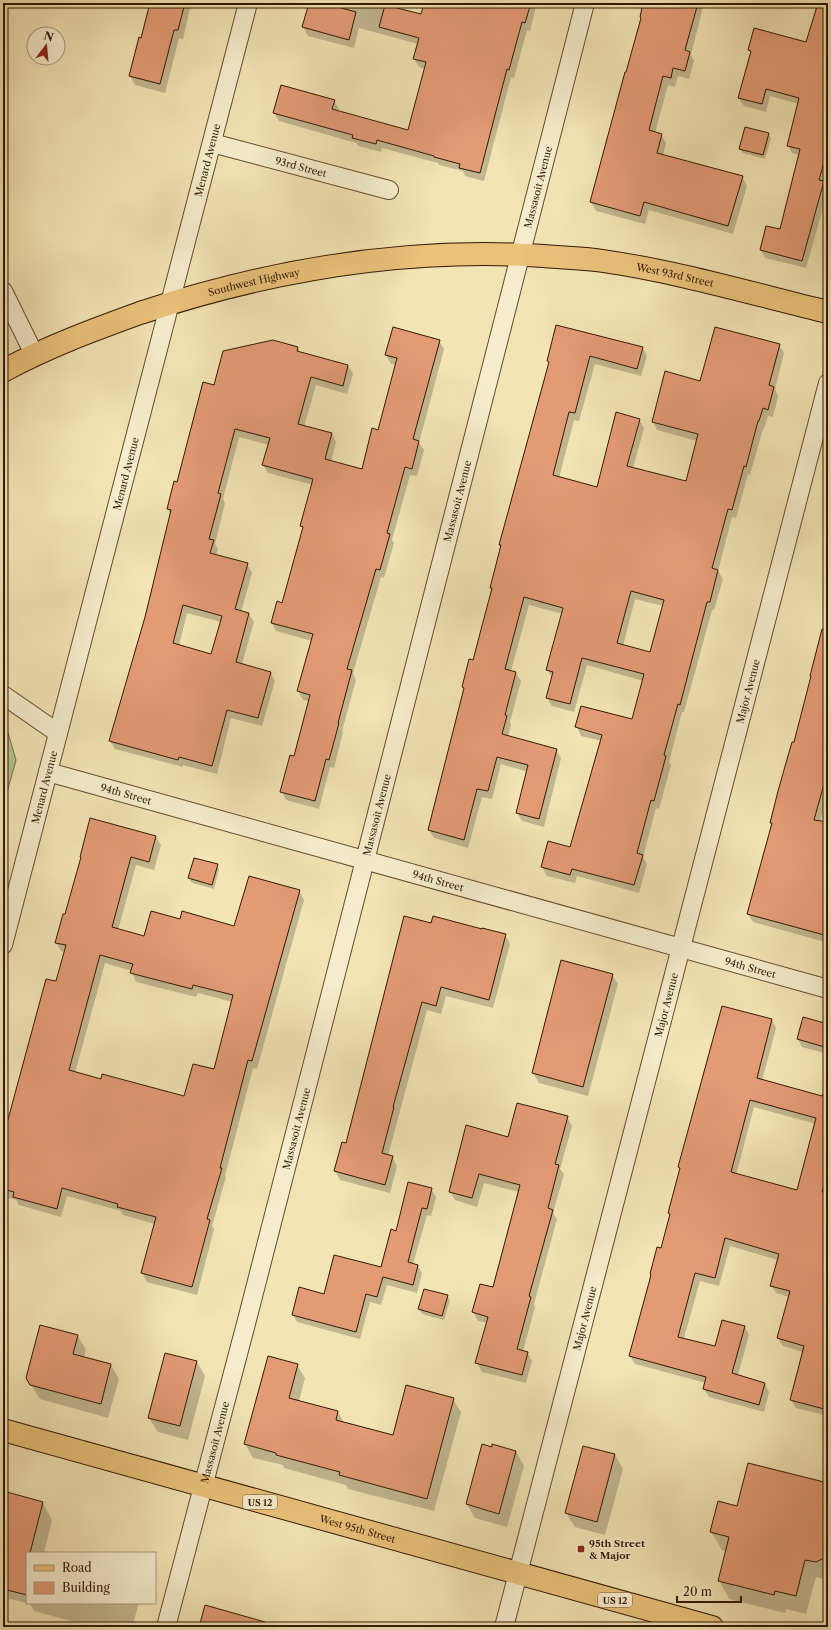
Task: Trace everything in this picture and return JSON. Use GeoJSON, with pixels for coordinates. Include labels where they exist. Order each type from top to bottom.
{"type":"FeatureCollection","features":[{"type":"Feature","properties":{"kind":"main road","name":"Southwest Highway"},"geometry":{"type":"LineString","coordinates":[[3,372],[34,354],[103,326],[170,303],[248,281],[314,268],[375,260],[446,255],[520,255]]}},
{"type":"Feature","properties":{"kind":"main road","name":"West 93rd Street"},"geometry":{"type":"LineString","coordinates":[[520,255],[602,260],[697,279],[828,312]]}},
{"type":"Feature","properties":{"kind":"main road","name":"West 95th Street"},"geometry":{"type":"LineString","coordinates":[[3,1430],[712,1627]]}},
{"type":"Feature","properties":{"kind":"street","name":"Menard Avenue"},"geometry":{"type":"LineString","coordinates":[[3,945],[248,3]]}},
{"type":"Feature","properties":{"kind":"street","name":"Massasoit Avenue"},"geometry":{"type":"LineString","coordinates":[[166,1627],[250,1308],[364,859],[585,3]]}},
{"type":"Feature","properties":{"kind":"street","name":"93rd Street"},"geometry":{"type":"LineString","coordinates":[[212,143],[389,190]]}},
{"type":"Feature","properties":{"kind":"street"},"geometry":{"type":"LineString","coordinates":[[3,291],[34,354]]}},
{"type":"Feature","properties":{"kind":"street","name":"Major Avenue"},"geometry":{"type":"LineString","coordinates":[[504,1627],[828,383]]}},
{"type":"Feature","properties":{"kind":"street"},"geometry":{"type":"LineString","coordinates":[[3,695],[58,733]]}},
{"type":"Feature","properties":{"kind":"street","name":"94th Street"},"geometry":{"type":"LineString","coordinates":[[48,772],[364,859],[681,950],[828,990]]}},
{"type":"Feature","properties":{"kind":"green space"},"geometry":{"type":"Polygon","coordinates":[[[3,716],[16,760],[3,807],[3,716]]]}},
{"type":"Feature","properties":{"kind":"building"},"geometry":{"type":"Polygon","coordinates":[[[150,3],[185,3],[178,30],[174,30],[160,84],[129,76],[150,3]]]}},
{"type":"Feature","properties":{"kind":"building"},"geometry":{"type":"Polygon","coordinates":[[[309,3],[323,3],[356,12],[349,40],[302,27],[309,3]]]}},
{"type":"Feature","properties":{"kind":"building"},"geometry":{"type":"Polygon","coordinates":[[[424,3],[531,3],[525,23],[522,22],[509,70],[507,69],[480,173],[459,168],[460,164],[434,156],[377,140],[376,144],[352,138],[353,135],[273,113],[281,85],[335,100],[332,109],[408,130],[426,62],[413,59],[419,38],[379,27],[385,5],[421,14],[424,3]]]}},
{"type":"Feature","properties":{"kind":"building"},"geometry":{"type":"Polygon","coordinates":[[[643,3],[698,3],[685,50],[690,52],[685,71],[673,68],[671,78],[663,76],[649,130],[662,134],[657,153],[743,176],[728,226],[644,202],[640,216],[590,202],[641,18],[643,3]]]}},
{"type":"Feature","properties":{"kind":"building"},"geometry":{"type":"Polygon","coordinates":[[[818,3],[828,3],[828,148],[819,180],[824,181],[802,261],[760,250],[766,226],[780,229],[800,149],[787,146],[799,98],[766,89],[762,104],[738,98],[751,51],[748,50],[754,28],[806,42],[818,3]]]}},
{"type":"Feature","properties":{"kind":"building"},"geometry":{"type":"Polygon","coordinates":[[[745,127],[769,133],[763,155],[739,149],[745,127]]]}},
{"type":"Feature","properties":{"kind":"building"},"geometry":{"type":"Polygon","coordinates":[[[556,325],[643,347],[637,369],[590,356],[575,413],[569,412],[553,475],[597,487],[616,412],[640,419],[627,466],[686,481],[698,434],[652,422],[665,371],[700,381],[715,327],[780,344],[769,385],[774,387],[768,410],[763,408],[758,421],[746,467],[744,466],[732,510],[728,509],[712,568],[718,570],[710,602],[707,602],[680,705],[678,704],[664,755],[666,756],[654,801],[651,800],[637,853],[643,855],[634,885],[572,869],[570,875],[541,867],[548,841],[570,847],[602,735],[575,727],[581,706],[632,719],[644,674],[582,658],[570,704],[546,698],[553,672],[546,670],[563,608],[524,597],[505,669],[516,672],[505,715],[507,716],[502,734],[557,749],[539,819],[516,813],[528,765],[497,757],[488,791],[477,789],[464,840],[428,830],[464,688],[462,687],[469,659],[473,660],[492,588],[490,588],[501,545],[499,545],[549,362],[547,361],[556,325]],[[631,591],[617,643],[650,652],[664,600],[631,591]]]}},
{"type":"Feature","properties":{"kind":"building"},"geometry":{"type":"Polygon","coordinates":[[[393,327],[440,340],[413,439],[419,441],[412,469],[405,467],[387,533],[390,534],[380,570],[376,569],[347,669],[352,670],[329,760],[326,759],[315,801],[280,792],[290,755],[294,756],[310,695],[297,691],[313,634],[271,623],[277,601],[282,603],[303,527],[300,526],[313,479],[262,465],[270,438],[235,429],[218,493],[221,494],[209,539],[214,540],[210,553],[248,563],[235,609],[249,613],[236,662],[271,672],[258,718],[227,710],[212,766],[179,757],[178,760],[109,741],[145,617],[171,510],[167,509],[174,481],[177,482],[203,382],[214,385],[223,351],[273,340],[298,347],[297,351],[348,365],[343,386],[311,377],[298,424],[332,433],[325,459],[362,469],[372,428],[378,430],[397,358],[385,355],[393,327]],[[183,605],[173,643],[211,654],[222,616],[183,605]]]}},
{"type":"Feature","properties":{"kind":"building"},"geometry":{"type":"Polygon","coordinates":[[[822,629],[828,630],[828,785],[824,784],[814,820],[828,822],[828,936],[747,914],[772,823],[770,823],[778,791],[792,742],[794,742],[822,629]]]}},
{"type":"Feature","properties":{"kind":"building"},"geometry":{"type":"Polygon","coordinates":[[[90,818],[156,836],[149,862],[131,857],[112,927],[144,936],[151,911],[180,919],[182,911],[234,926],[249,876],[300,890],[252,1061],[248,1060],[220,1168],[222,1168],[207,1219],[210,1220],[192,1287],[141,1273],[156,1217],[117,1207],[118,1204],[62,1188],[57,1209],[13,1197],[14,1192],[3,1189],[3,1138],[46,979],[56,981],[66,945],[55,943],[63,914],[65,914],[90,818]],[[100,955],[69,1070],[101,1079],[102,1074],[184,1096],[193,1064],[214,1069],[233,995],[193,985],[192,989],[130,973],[133,964],[100,955]]]}},
{"type":"Feature","properties":{"kind":"building"},"geometry":{"type":"Polygon","coordinates":[[[194,858],[218,864],[212,885],[188,878],[194,858]]]}},
{"type":"Feature","properties":{"kind":"building"},"geometry":{"type":"Polygon","coordinates":[[[404,916],[431,923],[433,916],[506,934],[489,1000],[441,987],[436,1006],[422,1002],[382,1153],[393,1156],[385,1185],[334,1171],[342,1142],[346,1143],[404,916]]]}},
{"type":"Feature","properties":{"kind":"building"},"geometry":{"type":"Polygon","coordinates":[[[561,960],[613,974],[583,1087],[532,1073],[561,960]]]}},
{"type":"Feature","properties":{"kind":"building"},"geometry":{"type":"Polygon","coordinates":[[[722,1006],[772,1019],[757,1078],[822,1096],[823,1094],[828,1095],[828,1169],[822,1192],[828,1192],[828,1410],[790,1400],[804,1346],[777,1338],[790,1291],[770,1286],[779,1254],[725,1238],[715,1278],[695,1273],[678,1337],[715,1346],[722,1320],[745,1326],[732,1373],[765,1383],[759,1405],[703,1389],[706,1377],[629,1356],[657,1247],[661,1248],[670,1214],[668,1213],[680,1168],[678,1167],[722,1006]],[[750,1100],[731,1172],[797,1190],[816,1118],[750,1100]]]}},
{"type":"Feature","properties":{"kind":"building"},"geometry":{"type":"Polygon","coordinates":[[[803,1017],[828,1024],[828,1048],[797,1039],[803,1017]]]}},
{"type":"Feature","properties":{"kind":"building"},"geometry":{"type":"Polygon","coordinates":[[[517,1103],[568,1116],[555,1164],[559,1165],[548,1208],[553,1210],[529,1296],[531,1297],[517,1349],[528,1352],[522,1375],[475,1363],[488,1317],[472,1312],[480,1284],[493,1287],[520,1185],[479,1174],[472,1198],[449,1192],[466,1125],[508,1137],[517,1103]]]}},
{"type":"Feature","properties":{"kind":"building"},"geometry":{"type":"Polygon","coordinates":[[[408,1182],[432,1188],[427,1209],[422,1208],[408,1262],[418,1265],[413,1285],[383,1277],[377,1297],[366,1294],[356,1332],[292,1315],[299,1287],[324,1294],[334,1255],[381,1267],[391,1229],[396,1231],[408,1182]]]}},
{"type":"Feature","properties":{"kind":"building"},"geometry":{"type":"Polygon","coordinates":[[[424,1289],[448,1295],[442,1316],[418,1309],[424,1289]]]}},
{"type":"Feature","properties":{"kind":"building"},"geometry":{"type":"Polygon","coordinates":[[[40,1325],[78,1335],[73,1354],[111,1364],[101,1404],[30,1385],[26,1378],[40,1325]]]}},
{"type":"Feature","properties":{"kind":"building"},"geometry":{"type":"Polygon","coordinates":[[[165,1353],[197,1361],[180,1426],[148,1418],[165,1353]]]}},
{"type":"Feature","properties":{"kind":"building"},"geometry":{"type":"Polygon","coordinates":[[[268,1356],[298,1364],[289,1398],[338,1411],[336,1420],[393,1435],[406,1385],[454,1398],[427,1499],[339,1475],[340,1472],[276,1455],[276,1453],[244,1444],[268,1356]]]}},
{"type":"Feature","properties":{"kind":"building"},"geometry":{"type":"Polygon","coordinates":[[[482,1444],[492,1447],[492,1444],[516,1451],[499,1514],[466,1504],[482,1444]]]}},
{"type":"Feature","properties":{"kind":"building"},"geometry":{"type":"Polygon","coordinates":[[[583,1446],[615,1454],[597,1522],[565,1513],[583,1446]]]}},
{"type":"Feature","properties":{"kind":"building"},"geometry":{"type":"Polygon","coordinates":[[[748,1463],[828,1483],[828,1549],[826,1557],[816,1562],[805,1560],[796,1596],[775,1591],[774,1595],[718,1581],[729,1537],[710,1532],[718,1501],[737,1506],[748,1463]]]}},
{"type":"Feature","properties":{"kind":"building"},"geometry":{"type":"Polygon","coordinates":[[[7,1492],[43,1502],[30,1552],[26,1552],[26,1595],[3,1589],[3,1507],[7,1492]]]}},
{"type":"Feature","properties":{"kind":"building"},"geometry":{"type":"Polygon","coordinates":[[[205,1605],[265,1622],[265,1627],[199,1627],[205,1605]]]}},
{"type":"Feature","properties":{"kind":"place","name":"95th Street & Major"},"geometry":{"type":"Point","coordinates":[581,1549]}}]}
